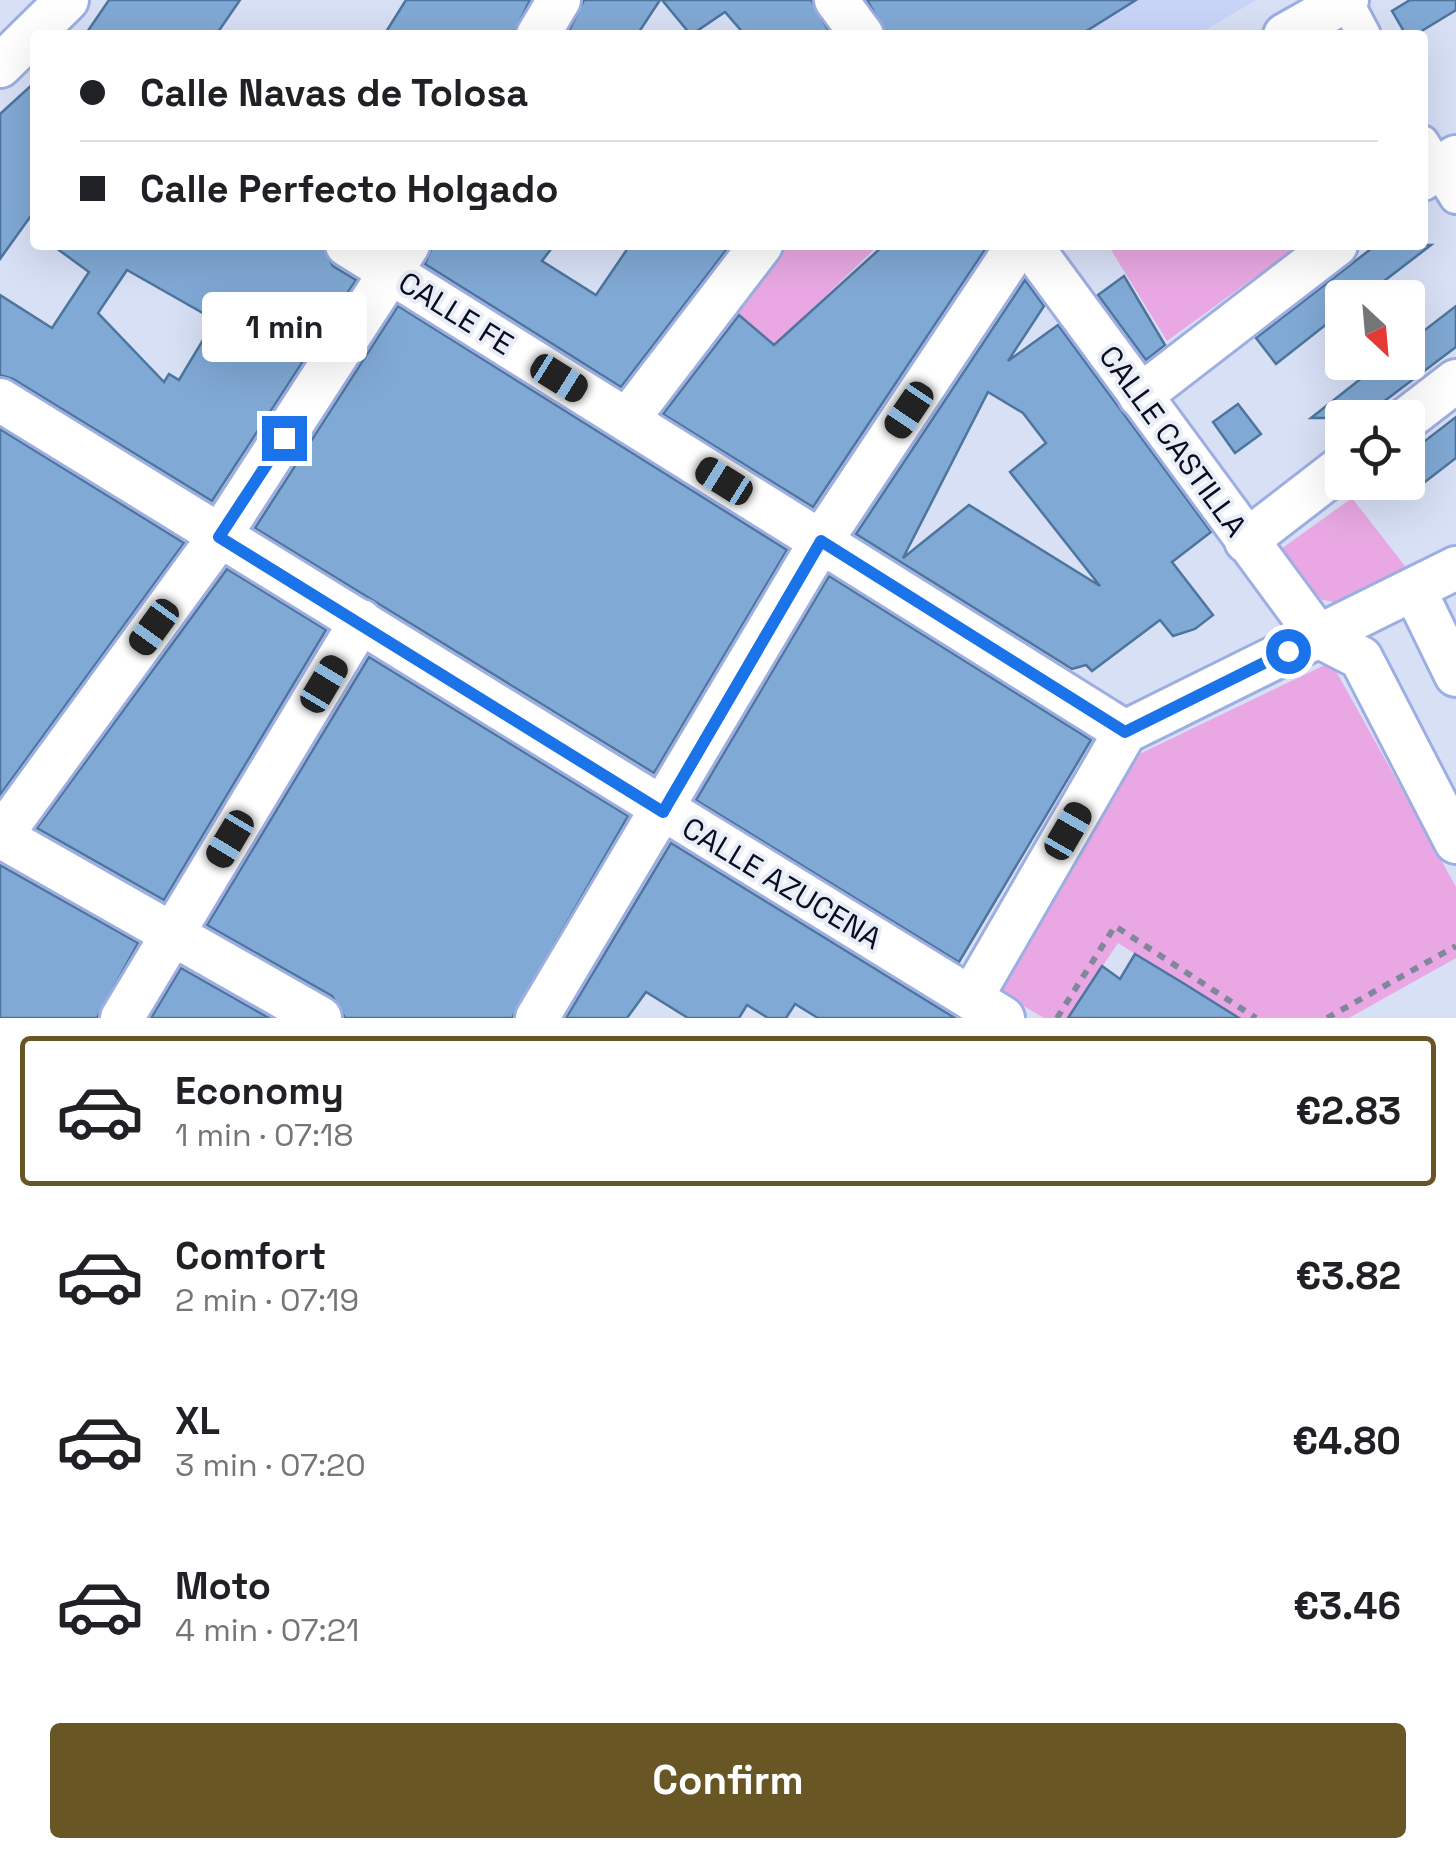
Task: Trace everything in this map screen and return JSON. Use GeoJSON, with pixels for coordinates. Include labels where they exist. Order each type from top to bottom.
{"type":"FeatureCollection","features":[{"type":"Feature","properties":{"kind":"street"},"geometry":{"type":"LineString","coordinates":[[40,30],[67,0]]}},
{"type":"Feature","properties":{"kind":"street"},"geometry":{"type":"LineString","coordinates":[[541,30],[559,0]]}},
{"type":"Feature","properties":{"kind":"street"},"geometry":{"type":"LineString","coordinates":[[836,0],[858,30]]}},
{"type":"Feature","properties":{"kind":"street"},"geometry":{"type":"LineString","coordinates":[[1294,30],[1347,0],[1362,30]]}},
{"type":"Feature","properties":{"kind":"street","name":"CALLE FE"},"geometry":{"type":"LineString","coordinates":[[367,250],[400,259],[626,420],[1125,732]]}},
{"type":"Feature","properties":{"kind":"street"},"geometry":{"type":"LineString","coordinates":[[626,420],[757,250]]}},
{"type":"Feature","properties":{"kind":"street"},"geometry":{"type":"LineString","coordinates":[[537,1018],[821,541],[1015,250]]}},
{"type":"Feature","properties":{"kind":"street","name":"CALLE CASTILLA"},"geometry":{"type":"LineString","coordinates":[[1034,250],[1318,636]]}},
{"type":"Feature","properties":{"kind":"street"},"geometry":{"type":"LineString","coordinates":[[1140,396],[1330,250]]}},
{"type":"Feature","properties":{"kind":"street"},"geometry":{"type":"LineString","coordinates":[[320,1018],[0,837],[219,537],[400,259]]}},
{"type":"Feature","properties":{"kind":"street"},"geometry":{"type":"LineString","coordinates":[[1425,405],[1456,381]]}},
{"type":"Feature","properties":{"kind":"street","name":"CALLE AZUCENA"},"geometry":{"type":"LineString","coordinates":[[0,400],[663,812],[987,1008]]}},
{"type":"Feature","properties":{"kind":"street"},"geometry":{"type":"LineString","coordinates":[[1246,541],[1325,481]]}},
{"type":"Feature","properties":{"kind":"street"},"geometry":{"type":"LineString","coordinates":[[987,1008],[1125,732],[1456,568]]}},
{"type":"Feature","properties":{"kind":"street"},"geometry":{"type":"LineString","coordinates":[[1414,589],[1456,675]]}},
{"type":"Feature","properties":{"kind":"street"},"geometry":{"type":"LineString","coordinates":[[122,1018],[361,622]]}},
{"type":"Feature","properties":{"kind":"street"},"geometry":{"type":"LineString","coordinates":[[1318,636],[1361,658],[1456,842]]}},
{"type":"Feature","properties":{"kind":"path"},"geometry":{"type":"LineString","coordinates":[[1058,1018],[1115,926],[1256,1018]]}},
{"type":"Feature","properties":{"kind":"path"},"geometry":{"type":"LineString","coordinates":[[1327,1018],[1456,946]]}},
{"type":"Feature","properties":{"kind":"shaded area"},"geometry":{"type":"Polygon","coordinates":[[[947,0],[1256,0],[1205,30],[964,30],[947,0]]]}},
{"type":"Feature","properties":{"kind":"shaded area"},"geometry":{"type":"Polygon","coordinates":[[[774,250],[874,250],[774,345],[731,308],[774,250]]]}},
{"type":"Feature","properties":{"kind":"shaded area"},"geometry":{"type":"Polygon","coordinates":[[[1111,250],[1292,250],[1167,341],[1111,250]]]}},
{"type":"Feature","properties":{"kind":"shaded area"},"geometry":{"type":"Polygon","coordinates":[[[1354,500],[1408,570],[1346,605],[1319,599],[1281,549],[1354,500]]]}},
{"type":"Feature","properties":{"kind":"shaded area"},"geometry":{"type":"Polygon","coordinates":[[[1331,662],[1456,887],[1456,958],[1349,1018],[1237,1018],[1118,943],[1068,1018],[1044,1018],[990,986],[1131,758],[1331,662]]]}},
{"type":"Feature","properties":{"kind":"building"},"geometry":{"type":"Polygon","coordinates":[[[109,0],[240,0],[219,30],[88,30],[109,0]]]}},
{"type":"Feature","properties":{"kind":"building"},"geometry":{"type":"Polygon","coordinates":[[[406,0],[530,0],[515,30],[387,30],[406,0]]]}},
{"type":"Feature","properties":{"kind":"building"},"geometry":{"type":"Polygon","coordinates":[[[584,0],[660,0],[640,30],[569,30],[584,0]]]}},
{"type":"Feature","properties":{"kind":"building"},"geometry":{"type":"Polygon","coordinates":[[[662,0],[811,0],[828,30],[741,30],[725,12],[698,30],[687,30],[662,0]]]}},
{"type":"Feature","properties":{"kind":"building"},"geometry":{"type":"Polygon","coordinates":[[[867,0],[1136,0],[1088,30],[884,30],[867,0]]]}},
{"type":"Feature","properties":{"kind":"building"},"geometry":{"type":"Polygon","coordinates":[[[1410,0],[1456,0],[1456,10],[1423,30],[1403,30],[1392,11],[1410,0]]]}},
{"type":"Feature","properties":{"kind":"building"},"geometry":{"type":"Polygon","coordinates":[[[30,87],[30,217],[0,259],[0,114],[30,87]]]}},
{"type":"Feature","properties":{"kind":"building"},"geometry":{"type":"Polygon","coordinates":[[[59,250],[325,250],[333,266],[356,280],[212,501],[13,379],[0,375],[0,295],[52,328],[89,272],[59,250]],[[127,270],[98,313],[164,382],[169,374],[179,380],[215,320],[127,270]]]}},
{"type":"Feature","properties":{"kind":"building"},"geometry":{"type":"Polygon","coordinates":[[[431,250],[550,250],[542,261],[596,295],[627,250],[726,250],[621,387],[425,264],[431,250]]]}},
{"type":"Feature","properties":{"kind":"building"},"geometry":{"type":"Polygon","coordinates":[[[878,250],[985,250],[813,507],[663,414],[739,315],[774,345],[878,250]]]}},
{"type":"Feature","properties":{"kind":"building"},"geometry":{"type":"Polygon","coordinates":[[[1370,250],[1424,250],[1385,280],[1331,280],[1370,250]]]}},
{"type":"Feature","properties":{"kind":"building"},"geometry":{"type":"Polygon","coordinates":[[[1124,276],[1165,345],[1146,360],[1098,295],[1124,276]]]}},
{"type":"Feature","properties":{"kind":"building"},"geometry":{"type":"Polygon","coordinates":[[[1025,280],[1044,306],[1008,361],[1058,325],[1211,532],[1172,562],[1213,615],[1195,629],[1173,636],[1160,620],[1092,671],[1086,665],[1072,669],[856,534],[1025,280]],[[988,392],[903,558],[969,505],[1100,586],[1010,472],[1046,443],[1023,413],[988,392]]]}},
{"type":"Feature","properties":{"kind":"building"},"geometry":{"type":"Polygon","coordinates":[[[1325,285],[1325,325],[1276,364],[1256,338],[1325,285]]]}},
{"type":"Feature","properties":{"kind":"building"},"geometry":{"type":"Polygon","coordinates":[[[398,306],[787,550],[654,773],[255,528],[398,306]]]}},
{"type":"Feature","properties":{"kind":"building"},"geometry":{"type":"Polygon","coordinates":[[[1456,306],[1456,347],[1425,370],[1425,330],[1456,306]]]}},
{"type":"Feature","properties":{"kind":"building"},"geometry":{"type":"Polygon","coordinates":[[[1359,380],[1412,380],[1386,400],[1334,400],[1359,380]]]}},
{"type":"Feature","properties":{"kind":"building"},"geometry":{"type":"Polygon","coordinates":[[[1238,404],[1261,434],[1235,453],[1213,422],[1238,404]]]}},
{"type":"Feature","properties":{"kind":"building"},"geometry":{"type":"Polygon","coordinates":[[[1325,407],[1325,418],[1311,418],[1325,407]]]}},
{"type":"Feature","properties":{"kind":"building"},"geometry":{"type":"Polygon","coordinates":[[[1456,417],[1456,458],[1425,482],[1425,441],[1456,417]]]}},
{"type":"Feature","properties":{"kind":"building"},"geometry":{"type":"Polygon","coordinates":[[[0,429],[184,543],[0,795],[0,429]]]}},
{"type":"Feature","properties":{"kind":"building"},"geometry":{"type":"Polygon","coordinates":[[[227,569],[326,630],[164,900],[37,828],[227,569]]]}},
{"type":"Feature","properties":{"kind":"building"},"geometry":{"type":"Polygon","coordinates":[[[829,576],[1091,740],[959,962],[696,800],[829,576]]]}},
{"type":"Feature","properties":{"kind":"building"},"geometry":{"type":"Polygon","coordinates":[[[369,657],[628,816],[512,1018],[345,1018],[332,996],[207,925],[369,657]]]}},
{"type":"Feature","properties":{"kind":"building"},"geometry":{"type":"Polygon","coordinates":[[[671,843],[955,1018],[818,1018],[795,1004],[786,1018],[768,1018],[747,1005],[739,1018],[688,1018],[646,992],[627,1018],[566,1018],[671,843]]]}},
{"type":"Feature","properties":{"kind":"building"},"geometry":{"type":"Polygon","coordinates":[[[0,865],[138,943],[97,1018],[0,1018],[0,865]]]}},
{"type":"Feature","properties":{"kind":"building"},"geometry":{"type":"Polygon","coordinates":[[[1135,954],[1239,1018],[1068,1018],[1102,966],[1120,979],[1135,954]]]}},
{"type":"Feature","properties":{"kind":"building"},"geometry":{"type":"Polygon","coordinates":[[[181,968],[269,1018],[151,1018],[181,968]]]}},
{"type":"Feature","properties":{"kind":"route"},"geometry":{"type":"LineString","coordinates":[[284,438],[219,537],[663,812],[821,541],[1125,732],[1288,651]]}}]}
